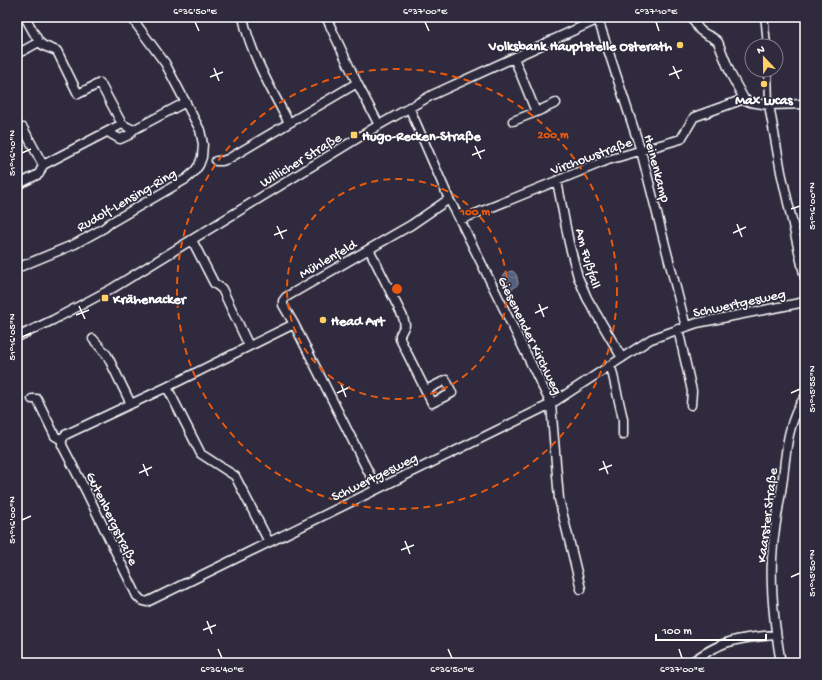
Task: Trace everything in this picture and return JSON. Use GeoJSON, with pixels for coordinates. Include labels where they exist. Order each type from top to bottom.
{"type":"FeatureCollection","features":[{"type":"Feature","properties":{"kind":"street"},"geometry":{"type":"LineString","coordinates":[[25,17],[39,42],[44,46],[57,51],[78,94],[100,83],[122,124],[133,130]]}},
{"type":"Feature","properties":{"kind":"street","name":"Rudolf-Lensing-Ring"},"geometry":{"type":"LineString","coordinates":[[17,268],[75,244],[94,234],[110,223],[186,179],[194,172],[199,164],[202,157],[203,144],[200,130],[165,63],[131,17]]}},
{"type":"Feature","properties":{"kind":"street"},"geometry":{"type":"LineString","coordinates":[[243,17],[257,60],[289,123]]}},
{"type":"Feature","properties":{"kind":"street"},"geometry":{"type":"LineString","coordinates":[[326,17],[379,125]]}},
{"type":"Feature","properties":{"kind":"street"},"geometry":{"type":"LineString","coordinates":[[692,17],[702,32],[718,42],[731,75],[744,98],[750,102],[769,105],[805,104]]}},
{"type":"Feature","properties":{"kind":"street"},"geometry":{"type":"LineString","coordinates":[[764,17],[766,38]]}},
{"type":"Feature","properties":{"kind":"street","name":"Willicher Straße"},"geometry":{"type":"LineString","coordinates":[[17,337],[48,323],[113,288],[410,107],[601,18]]}},
{"type":"Feature","properties":{"kind":"street","name":"Heinenkamp"},"geometry":{"type":"LineString","coordinates":[[601,18],[641,151],[682,328]]}},
{"type":"Feature","properties":{"kind":"street"},"geometry":{"type":"LineString","coordinates":[[17,54],[39,42]]}},
{"type":"Feature","properties":{"kind":"street"},"geometry":{"type":"LineString","coordinates":[[514,58],[536,112]]}},
{"type":"Feature","properties":{"kind":"street"},"geometry":{"type":"LineString","coordinates":[[768,78],[769,105],[781,172],[805,278]]}},
{"type":"Feature","properties":{"kind":"street"},"geometry":{"type":"LineString","coordinates":[[216,161],[228,159],[358,83]]}},
{"type":"Feature","properties":{"kind":"street","name":"Virchowstraße"},"geometry":{"type":"LineString","coordinates":[[460,220],[608,160],[681,139],[694,117],[744,98]]}},
{"type":"Feature","properties":{"kind":"street"},"geometry":{"type":"LineString","coordinates":[[109,131],[111,134],[120,139],[129,135],[133,130],[186,102]]}},
{"type":"Feature","properties":{"kind":"street"},"geometry":{"type":"LineString","coordinates":[[513,120],[556,103]]}},
{"type":"Feature","properties":{"kind":"street","name":"Giesenender Kirchweg"},"geometry":{"type":"LineString","coordinates":[[410,107],[449,199],[550,404],[559,499],[580,589]]}},
{"type":"Feature","properties":{"kind":"street"},"geometry":{"type":"LineString","coordinates":[[17,185],[39,174],[43,165],[122,124]]}},
{"type":"Feature","properties":{"kind":"street"},"geometry":{"type":"LineString","coordinates":[[17,131],[23,128],[43,165]]}},
{"type":"Feature","properties":{"kind":"street","name":"Am Fußfall"},"geometry":{"type":"LineString","coordinates":[[557,181],[569,243],[578,277],[587,298],[622,358]]}},
{"type":"Feature","properties":{"kind":"street","name":"Mühlenfeld"},"geometry":{"type":"LineString","coordinates":[[294,324],[283,305],[283,301],[286,298],[411,225],[449,199]]}},
{"type":"Feature","properties":{"kind":"street"},"geometry":{"type":"LineString","coordinates":[[192,240],[214,283],[222,289],[249,346]]}},
{"type":"Feature","properties":{"kind":"street"},"geometry":{"type":"LineString","coordinates":[[369,249],[403,317],[405,325],[400,335],[400,339],[426,390]]}},
{"type":"Feature","properties":{"kind":"street","name":"Schwertgesweg"},"geometry":{"type":"LineString","coordinates":[[147,602],[550,404],[651,339],[697,323],[805,302]]}},
{"type":"Feature","properties":{"kind":"street"},"geometry":{"type":"LineString","coordinates":[[32,399],[37,399],[55,436],[62,440],[65,435],[167,387],[294,324],[377,489]]}},
{"type":"Feature","properties":{"kind":"street","name":"Schwertgesweg"},"geometry":{"type":"LineString","coordinates":[[682,328],[692,391],[691,405]]}},
{"type":"Feature","properties":{"kind":"street"},"geometry":{"type":"LineString","coordinates":[[93,339],[107,355],[131,404]]}},
{"type":"Feature","properties":{"kind":"street"},"geometry":{"type":"LineString","coordinates":[[609,366],[612,371],[623,419],[623,435]]}},
{"type":"Feature","properties":{"kind":"street"},"geometry":{"type":"LineString","coordinates":[[167,387],[200,454],[235,476],[269,542]]}},
{"type":"Feature","properties":{"kind":"street","name":"Kaarster Straße"},"geometry":{"type":"LineString","coordinates":[[781,663],[773,610],[773,545],[790,430],[796,411],[805,397]]}},
{"type":"Feature","properties":{"kind":"street","name":"Gutenbergstraße"},"geometry":{"type":"LineString","coordinates":[[62,440],[62,445],[137,596],[141,600],[147,602]]}},
{"type":"Feature","properties":{"kind":"street"},"geometry":{"type":"LineString","coordinates":[[690,663],[728,642],[750,637],[776,635]]}},
{"type":"Feature","properties":{"kind":"water"},"geometry":{"type":"Polygon","coordinates":[[[511,271],[516,274],[518,283],[514,288],[507,290],[504,285],[503,276],[511,271]]]}},
{"type":"Feature","properties":{"kind":"place","name":"Volksbank Hauptstelle Osterath"},"geometry":{"type":"Point","coordinates":[680,45]}},
{"type":"Feature","properties":{"kind":"place","name":"Max Lucas"},"geometry":{"type":"Point","coordinates":[764,84]}},
{"type":"Feature","properties":{"kind":"place","name":"Hugo-Recken-Straße"},"geometry":{"type":"Point","coordinates":[354,135]}},
{"type":"Feature","properties":{"kind":"place","name":"Krähenacker"},"geometry":{"type":"Point","coordinates":[105,298]}},
{"type":"Feature","properties":{"kind":"place","name":"Head Art"},"geometry":{"type":"Point","coordinates":[323,320]}}]}
